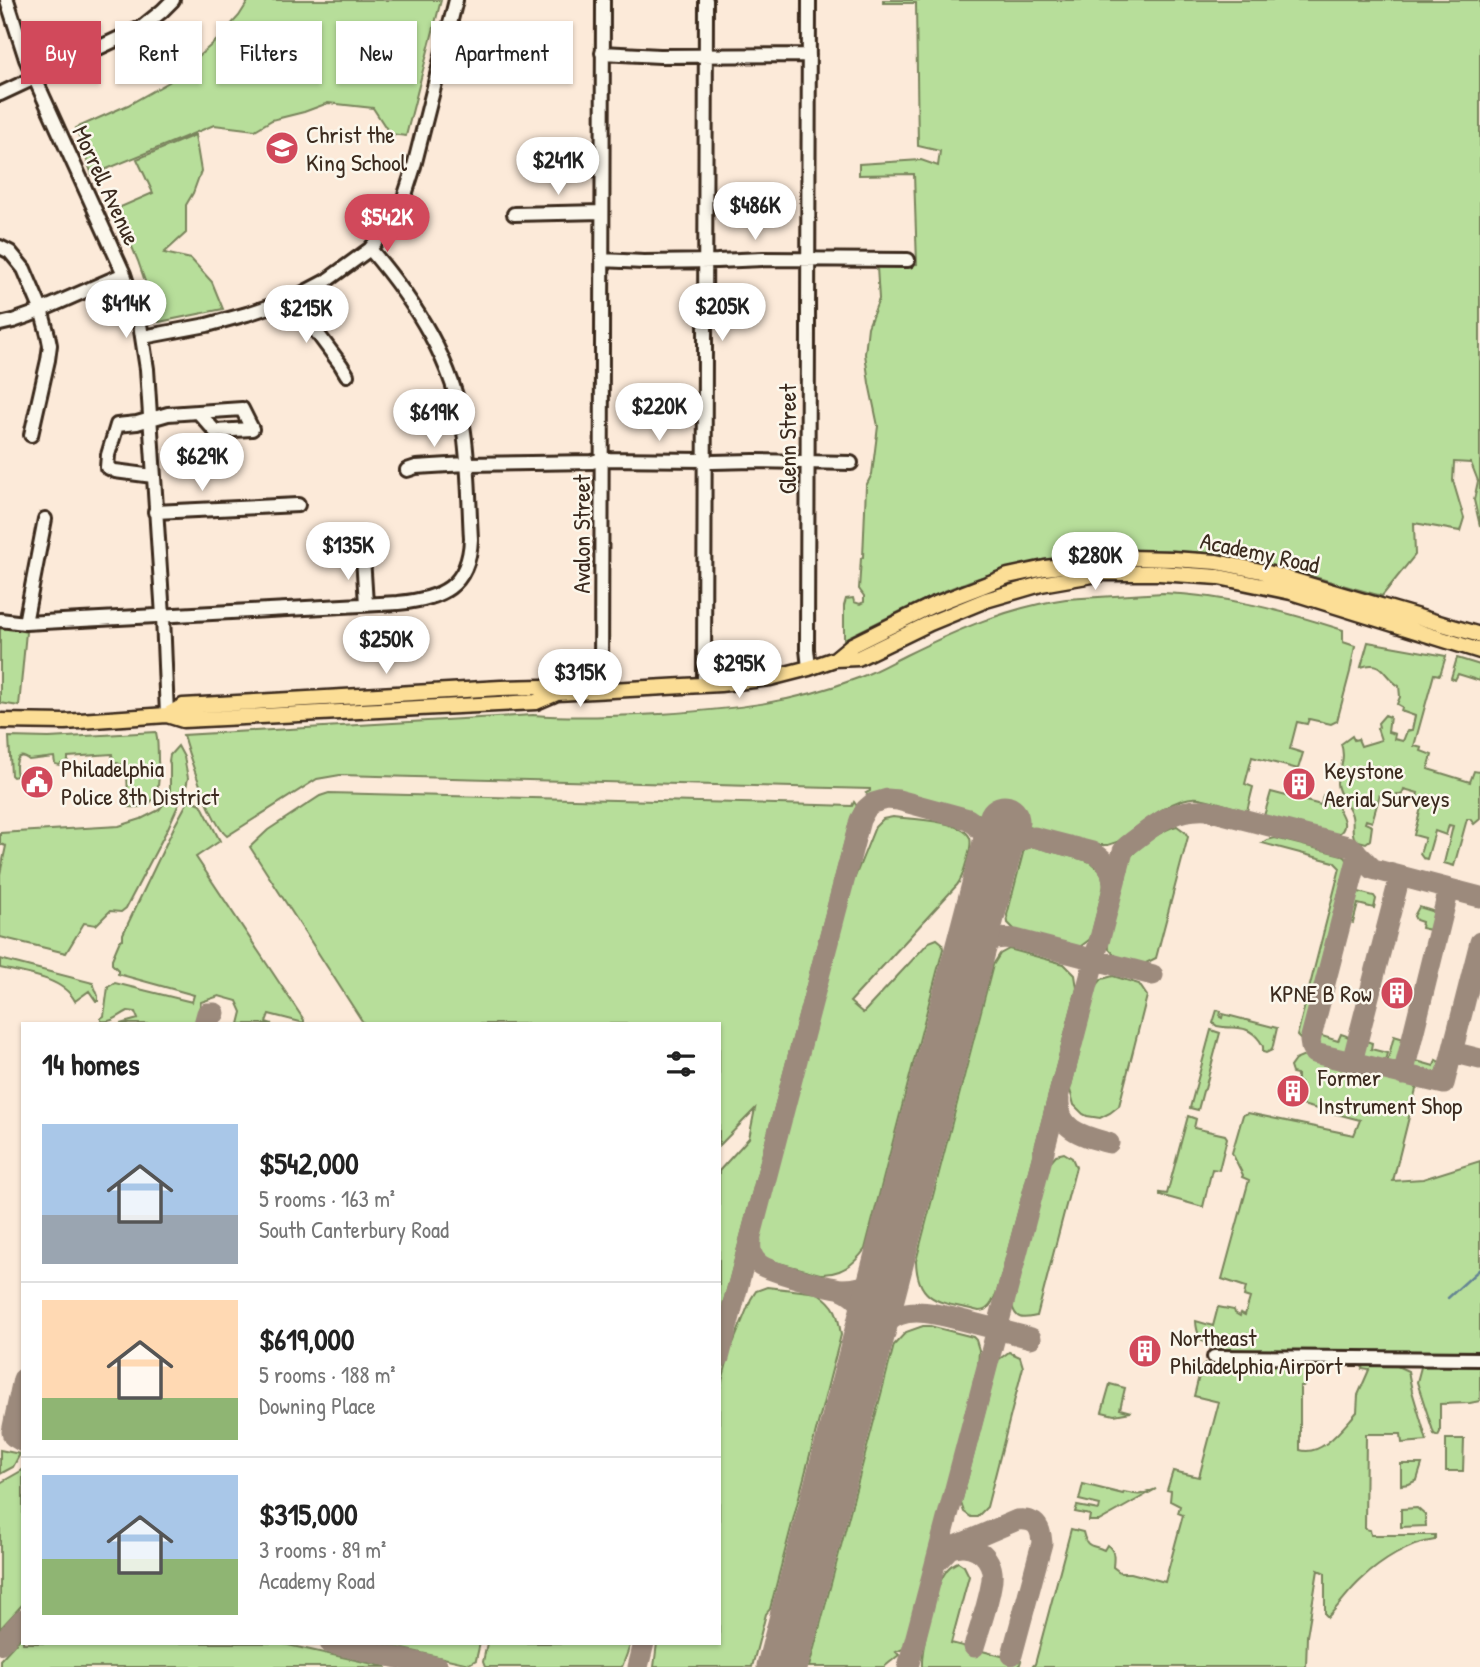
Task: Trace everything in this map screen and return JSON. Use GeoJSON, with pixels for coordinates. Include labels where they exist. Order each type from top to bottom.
{"type":"FeatureCollection","features":[{"type":"Feature","properties":{"kind":"main road","name":"Academy Road"},"geometry":{"type":"LineString","coordinates":[[0,721],[45,722],[167,715],[183,720],[536,702],[557,693],[704,685],[769,678],[835,659],[858,658],[986,600],[1041,584],[1104,573],[1219,577],[1480,635]]}},
{"type":"Feature","properties":{"kind":"main road","name":"Academy Road"},"geometry":{"type":"LineString","coordinates":[[1371,610],[1480,651]]}},
{"type":"Feature","properties":{"kind":"street","name":"Morrell Avenue"},"geometry":{"type":"LineString","coordinates":[[7,0],[21,46]]}},
{"type":"Feature","properties":{"kind":"street"},"geometry":{"type":"LineString","coordinates":[[101,46],[141,28],[173,0]]}},
{"type":"Feature","properties":{"kind":"street"},"geometry":{"type":"LineString","coordinates":[[143,337],[220,322],[292,299],[326,281],[370,249],[404,198],[456,0]]}},
{"type":"Feature","properties":{"kind":"street","name":"Avalon Street"},"geometry":{"type":"LineString","coordinates":[[601,691],[603,0]]}},
{"type":"Feature","properties":{"kind":"street"},"geometry":{"type":"LineString","coordinates":[[704,685],[706,0]]}},
{"type":"Feature","properties":{"kind":"street","name":"Glenn Street"},"geometry":{"type":"LineString","coordinates":[[809,0],[809,668]]}},
{"type":"Feature","properties":{"kind":"street"},"geometry":{"type":"LineString","coordinates":[[602,53],[650,56],[809,55]]}},
{"type":"Feature","properties":{"kind":"street"},"geometry":{"type":"LineString","coordinates":[[0,94],[21,84]]}},
{"type":"Feature","properties":{"kind":"street","name":"Morrell Avenue"},"geometry":{"type":"LineString","coordinates":[[38,84],[124,274],[143,337],[163,616],[167,715]]}},
{"type":"Feature","properties":{"kind":"street"},"geometry":{"type":"LineString","coordinates":[[514,214],[602,212]]}},
{"type":"Feature","properties":{"kind":"street"},"geometry":{"type":"LineString","coordinates":[[0,247],[10,252],[24,269],[41,309],[50,345],[31,435]]}},
{"type":"Feature","properties":{"kind":"street"},"geometry":{"type":"LineString","coordinates":[[0,620],[25,623],[421,601],[440,594],[455,583],[465,569],[471,539],[464,433],[458,404],[452,381],[439,352],[410,299],[370,249]]}},
{"type":"Feature","properties":{"kind":"street"},"geometry":{"type":"LineString","coordinates":[[602,260],[908,260]]}},
{"type":"Feature","properties":{"kind":"street"},"geometry":{"type":"LineString","coordinates":[[0,324],[124,274]]}},
{"type":"Feature","properties":{"kind":"street"},"geometry":{"type":"LineString","coordinates":[[292,299],[347,375]]}},
{"type":"Feature","properties":{"kind":"street"},"geometry":{"type":"LineString","coordinates":[[153,476],[115,471],[107,467],[117,425],[137,423],[168,414],[198,412]]}},
{"type":"Feature","properties":{"kind":"street"},"geometry":{"type":"LineString","coordinates":[[407,470],[466,464],[592,462],[602,459],[851,463]]}},
{"type":"Feature","properties":{"kind":"street"},"geometry":{"type":"LineString","coordinates":[[155,512],[298,505]]}},
{"type":"Feature","properties":{"kind":"street"},"geometry":{"type":"LineString","coordinates":[[25,623],[45,519]]}},
{"type":"Feature","properties":{"kind":"street"},"geometry":{"type":"LineString","coordinates":[[363,557],[366,604]]}},
{"type":"Feature","properties":{"kind":"street"},"geometry":{"type":"LineString","coordinates":[[1214,1357],[1480,1359]]}},
{"type":"Feature","properties":{"kind":"green space"},"geometry":{"type":"Polygon","coordinates":[[[249,0],[441,0],[436,21],[431,21],[431,39],[406,136],[390,134],[373,108],[328,103],[272,120],[255,130],[214,125],[92,175],[76,128],[128,105],[165,84],[202,84],[202,53],[216,41],[216,84],[322,84],[322,21],[234,21],[249,0]]]}},
{"type":"Feature","properties":{"kind":"green space"},"geometry":{"type":"Polygon","coordinates":[[[883,0],[1480,0],[1480,526],[1474,500],[1478,481],[1471,463],[1454,462],[1453,481],[1464,518],[1460,531],[1414,523],[1415,555],[1382,596],[1248,560],[1149,550],[1116,552],[1050,560],[985,576],[931,597],[844,639],[846,599],[853,598],[854,602],[860,604],[864,602],[864,596],[859,589],[866,486],[872,474],[878,426],[865,354],[868,327],[879,299],[877,267],[917,264],[914,174],[859,175],[859,164],[921,160],[938,166],[940,151],[918,146],[916,3],[883,3],[883,0]]]}},
{"type":"Feature","properties":{"kind":"green space"},"geometry":{"type":"Polygon","coordinates":[[[195,135],[201,171],[186,205],[186,233],[164,253],[191,259],[212,282],[223,309],[159,322],[116,209],[153,193],[137,159],[195,135]]]}},
{"type":"Feature","properties":{"kind":"green space"},"geometry":{"type":"Polygon","coordinates":[[[1163,593],[1254,605],[1343,630],[1343,642],[1355,646],[1350,672],[1337,721],[1331,724],[1309,719],[1307,724],[1297,722],[1290,749],[1303,753],[1298,769],[1252,757],[1245,784],[1253,787],[1247,811],[1205,799],[1189,798],[1167,806],[1117,842],[1108,845],[1097,845],[893,792],[884,791],[869,796],[866,793],[870,789],[340,775],[317,779],[227,836],[208,805],[183,735],[533,715],[581,717],[661,714],[761,704],[809,694],[858,678],[964,628],[1024,608],[1066,599],[1163,593]]]}},
{"type":"Feature","properties":{"kind":"green space"},"geometry":{"type":"Polygon","coordinates":[[[0,625],[26,632],[19,706],[0,703],[0,625]]]}},
{"type":"Feature","properties":{"kind":"green space"},"geometry":{"type":"Polygon","coordinates":[[[1368,642],[1446,656],[1440,675],[1434,674],[1414,746],[1432,755],[1428,769],[1470,782],[1474,771],[1480,772],[1480,819],[1474,824],[1467,819],[1454,866],[1444,863],[1453,826],[1449,825],[1446,835],[1435,831],[1427,859],[1420,854],[1425,838],[1414,835],[1422,804],[1416,802],[1418,793],[1404,789],[1402,795],[1397,794],[1396,797],[1380,794],[1372,822],[1366,820],[1365,823],[1372,826],[1370,840],[1366,843],[1355,840],[1352,816],[1337,786],[1343,758],[1341,744],[1352,736],[1354,740],[1358,739],[1361,746],[1381,740],[1377,728],[1385,715],[1390,717],[1388,732],[1395,734],[1394,739],[1403,741],[1407,731],[1412,730],[1415,716],[1401,711],[1402,707],[1397,704],[1400,697],[1399,686],[1379,667],[1361,667],[1368,642]]]}},
{"type":"Feature","properties":{"kind":"green space"},"geometry":{"type":"Polygon","coordinates":[[[1457,658],[1480,665],[1480,681],[1458,674],[1455,680],[1451,678],[1457,658]]]}},
{"type":"Feature","properties":{"kind":"green space"},"geometry":{"type":"Polygon","coordinates":[[[156,732],[158,786],[153,800],[140,807],[129,807],[127,804],[126,772],[123,767],[113,762],[112,754],[68,757],[68,761],[59,765],[55,764],[54,757],[29,760],[21,757],[16,764],[17,776],[11,775],[9,737],[49,738],[156,732]]]}},
{"type":"Feature","properties":{"kind":"green space"},"geometry":{"type":"Polygon","coordinates":[[[178,746],[184,757],[188,778],[186,788],[126,908],[121,912],[110,911],[96,925],[84,923],[66,953],[0,937],[0,874],[6,846],[0,844],[0,833],[119,826],[141,819],[159,810],[166,801],[170,789],[170,755],[178,746]]]}},
{"type":"Feature","properties":{"kind":"green space"},"geometry":{"type":"Polygon","coordinates":[[[1271,792],[1321,805],[1323,796],[1330,805],[1335,804],[1338,808],[1344,821],[1343,829],[1336,835],[1264,816],[1271,792]]]}},
{"type":"Feature","properties":{"kind":"green space"},"geometry":{"type":"Polygon","coordinates":[[[329,793],[852,806],[854,802],[857,806],[851,818],[721,1312],[721,1169],[749,1138],[755,1109],[721,1144],[721,1022],[363,1022],[250,847],[268,830],[320,796],[329,793]]]}},
{"type":"Feature","properties":{"kind":"green space"},"geometry":{"type":"Polygon","coordinates":[[[191,800],[201,804],[220,841],[196,857],[304,1022],[269,1014],[266,1022],[240,1022],[242,1012],[237,1001],[219,996],[201,1002],[196,1022],[127,1022],[138,1019],[135,1012],[128,1011],[112,1020],[101,1021],[108,987],[115,983],[192,1002],[194,995],[118,974],[112,964],[120,940],[123,939],[123,934],[187,803],[191,800]]]}},
{"type":"Feature","properties":{"kind":"green space"},"geometry":{"type":"Polygon","coordinates":[[[893,817],[936,821],[958,827],[970,838],[970,846],[957,885],[850,1002],[863,1013],[929,942],[937,939],[942,943],[943,949],[865,1249],[846,1268],[834,1273],[820,1274],[768,1260],[760,1253],[758,1243],[851,887],[875,827],[883,819],[893,817]]]}},
{"type":"Feature","properties":{"kind":"green space"},"geometry":{"type":"Polygon","coordinates":[[[1177,826],[1188,837],[1156,958],[1142,965],[1118,958],[1108,948],[1108,940],[1130,857],[1152,838],[1177,826]]]}},
{"type":"Feature","properties":{"kind":"green space"},"geometry":{"type":"Polygon","coordinates":[[[1275,838],[1342,855],[1350,866],[1305,1036],[1301,1040],[1297,1036],[1340,868],[1334,862],[1262,843],[1275,838]]]}},
{"type":"Feature","properties":{"kind":"green space"},"geometry":{"type":"Polygon","coordinates":[[[1027,845],[1085,860],[1102,874],[1104,885],[1091,937],[1081,946],[1071,946],[1017,932],[1008,923],[1007,915],[1027,845]]]}},
{"type":"Feature","properties":{"kind":"green space"},"geometry":{"type":"Polygon","coordinates":[[[1355,891],[1376,899],[1374,908],[1358,904],[1353,923],[1348,921],[1347,914],[1349,901],[1355,891]]]}},
{"type":"Feature","properties":{"kind":"green space"},"geometry":{"type":"Polygon","coordinates":[[[1419,907],[1436,914],[1438,922],[1435,931],[1421,928],[1422,922],[1414,916],[1419,907]]]}},
{"type":"Feature","properties":{"kind":"green space"},"geometry":{"type":"Polygon","coordinates":[[[1009,949],[1064,964],[1075,975],[1077,988],[997,1292],[988,1307],[979,1311],[944,1303],[927,1294],[921,1286],[916,1261],[993,965],[1000,954],[1009,949]]]}},
{"type":"Feature","properties":{"kind":"green space"},"geometry":{"type":"Polygon","coordinates":[[[0,959],[93,983],[98,1001],[89,991],[75,1001],[62,987],[52,982],[0,968],[0,959]]]}},
{"type":"Feature","properties":{"kind":"green space"},"geometry":{"type":"Polygon","coordinates":[[[1113,976],[1139,984],[1147,996],[1119,1106],[1100,1118],[1083,1114],[1074,1105],[1070,1090],[1096,986],[1102,979],[1113,976]]]}},
{"type":"Feature","properties":{"kind":"green space"},"geometry":{"type":"Polygon","coordinates":[[[1217,1010],[1221,1011],[1222,1018],[1223,1014],[1277,1028],[1272,1050],[1263,1052],[1260,1041],[1245,1029],[1217,1026],[1213,1023],[1217,1010]]]}},
{"type":"Feature","properties":{"kind":"green space"},"geometry":{"type":"Polygon","coordinates":[[[1211,1030],[1220,1033],[1198,1110],[1190,1108],[1211,1030]]]}},
{"type":"Feature","properties":{"kind":"green space"},"geometry":{"type":"Polygon","coordinates":[[[1341,1034],[1352,1040],[1349,1048],[1342,1054],[1319,1050],[1314,1043],[1314,1039],[1319,1035],[1338,1041],[1341,1034]]]}},
{"type":"Feature","properties":{"kind":"green space"},"geometry":{"type":"Polygon","coordinates":[[[1394,1036],[1404,1039],[1405,1046],[1401,1062],[1389,1068],[1386,1067],[1394,1036]]]}},
{"type":"Feature","properties":{"kind":"green space"},"geometry":{"type":"Polygon","coordinates":[[[1362,1043],[1372,1043],[1371,1049],[1387,1053],[1384,1066],[1361,1059],[1359,1051],[1362,1043]]]}},
{"type":"Feature","properties":{"kind":"green space"},"geometry":{"type":"Polygon","coordinates":[[[1307,1055],[1417,1085],[1393,1181],[1423,1179],[1480,1161],[1480,1354],[1413,1352],[1246,1355],[1220,1351],[1201,1339],[1196,1321],[1213,1326],[1218,1307],[1234,1310],[1240,1316],[1241,1313],[1245,1315],[1250,1298],[1244,1296],[1246,1287],[1222,1279],[1249,1180],[1242,1177],[1232,1153],[1243,1115],[1248,1113],[1354,1135],[1360,1120],[1295,1101],[1300,1083],[1291,1080],[1297,1080],[1297,1074],[1292,1073],[1290,1067],[1295,1060],[1307,1055]]]}},
{"type":"Feature","properties":{"kind":"green space"},"geometry":{"type":"Polygon","coordinates":[[[1413,1060],[1434,1066],[1436,1060],[1443,1064],[1440,1074],[1431,1079],[1414,1075],[1409,1068],[1413,1060]]]}},
{"type":"Feature","properties":{"kind":"green space"},"geometry":{"type":"Polygon","coordinates":[[[1188,1116],[1196,1119],[1194,1128],[1225,1135],[1227,1138],[1219,1170],[1212,1169],[1203,1207],[1160,1195],[1167,1194],[1188,1116]]]}},
{"type":"Feature","properties":{"kind":"green space"},"geometry":{"type":"Polygon","coordinates":[[[1064,1153],[1072,1158],[1076,1167],[1037,1316],[1021,1318],[1012,1305],[1050,1162],[1056,1155],[1064,1153]]]}},
{"type":"Feature","properties":{"kind":"green space"},"geometry":{"type":"Polygon","coordinates":[[[767,1287],[818,1293],[835,1311],[841,1335],[770,1609],[766,1614],[752,1667],[654,1667],[657,1645],[721,1645],[721,1385],[730,1351],[756,1291],[767,1287]]]}},
{"type":"Feature","properties":{"kind":"green space"},"geometry":{"type":"Polygon","coordinates":[[[923,1326],[973,1337],[979,1350],[978,1368],[906,1643],[903,1649],[896,1652],[899,1655],[884,1667],[809,1667],[894,1345],[906,1332],[923,1326]]]}},
{"type":"Feature","properties":{"kind":"green space"},"geometry":{"type":"Polygon","coordinates":[[[1009,1352],[1020,1357],[1023,1367],[987,1507],[977,1517],[971,1517],[964,1512],[961,1503],[998,1360],[1009,1352]]]}},
{"type":"Feature","properties":{"kind":"green space"},"geometry":{"type":"Polygon","coordinates":[[[1205,1364],[1307,1366],[1307,1382],[1300,1386],[1300,1450],[1308,1451],[1324,1445],[1357,1412],[1358,1395],[1369,1370],[1362,1369],[1363,1365],[1397,1366],[1408,1371],[1427,1441],[1402,1443],[1401,1434],[1366,1434],[1365,1529],[1370,1530],[1371,1535],[1435,1535],[1435,1540],[1405,1549],[1377,1566],[1357,1583],[1328,1617],[1325,1614],[1325,1573],[1318,1570],[1307,1636],[1306,1667],[1032,1667],[1071,1529],[1083,1532],[1090,1545],[1104,1550],[1107,1545],[1110,1547],[1113,1567],[1121,1573],[1165,1582],[1183,1515],[1178,1513],[1180,1506],[1170,1501],[1171,1491],[1167,1490],[1173,1471],[1199,1477],[1219,1402],[1194,1396],[1201,1368],[1205,1364]]]}},
{"type":"Feature","properties":{"kind":"green space"},"geometry":{"type":"Polygon","coordinates":[[[1480,1366],[1480,1401],[1440,1404],[1438,1436],[1434,1434],[1417,1382],[1421,1367],[1480,1366]]]}},
{"type":"Feature","properties":{"kind":"green space"},"geometry":{"type":"Polygon","coordinates":[[[1110,1384],[1125,1388],[1120,1409],[1131,1412],[1114,1415],[1102,1412],[1110,1384]]]}},
{"type":"Feature","properties":{"kind":"green space"},"geometry":{"type":"Polygon","coordinates":[[[1446,1439],[1464,1439],[1463,1471],[1446,1471],[1446,1439]]]}},
{"type":"Feature","properties":{"kind":"green space"},"geometry":{"type":"Polygon","coordinates":[[[0,1450],[20,1454],[13,1467],[0,1474],[0,1450]]]}},
{"type":"Feature","properties":{"kind":"green space"},"geometry":{"type":"Polygon","coordinates":[[[1401,1464],[1422,1464],[1417,1480],[1401,1485],[1401,1464]]]}},
{"type":"Feature","properties":{"kind":"green space"},"geometry":{"type":"Polygon","coordinates":[[[21,1471],[21,1606],[0,1629],[0,1483],[21,1471]]]}},
{"type":"Feature","properties":{"kind":"green space"},"geometry":{"type":"Polygon","coordinates":[[[1083,1484],[1123,1494],[1141,1494],[1156,1489],[1099,1521],[1089,1521],[1090,1515],[1075,1512],[1077,1506],[1099,1510],[1100,1505],[1079,1500],[1083,1484]]]}},
{"type":"Feature","properties":{"kind":"green space"},"geometry":{"type":"Polygon","coordinates":[[[1417,1508],[1425,1515],[1426,1526],[1401,1527],[1401,1509],[1417,1508]]]}},
{"type":"Feature","properties":{"kind":"green space"},"geometry":{"type":"Polygon","coordinates":[[[958,1562],[964,1566],[969,1576],[951,1643],[1021,1661],[1019,1667],[922,1667],[926,1633],[937,1591],[946,1571],[958,1562]]]}},
{"type":"Feature","properties":{"kind":"green space"},"geometry":{"type":"Polygon","coordinates":[[[21,1637],[21,1645],[288,1645],[387,1667],[0,1667],[0,1660],[21,1637]]]}},
{"type":"Feature","properties":{"kind":"green space"},"geometry":{"type":"Polygon","coordinates":[[[387,1645],[480,1645],[476,1660],[469,1664],[387,1645]]]}},
{"type":"Feature","properties":{"kind":"green space"},"geometry":{"type":"Polygon","coordinates":[[[487,1645],[630,1645],[622,1667],[485,1667],[483,1662],[487,1645]]]}},
{"type":"Feature","properties":{"kind":"waterway"},"geometry":{"type":"LineString","coordinates":[[1448,1298],[1480,1269]]}},
{"type":"Feature","properties":{"kind":"taxiway"},"geometry":{"type":"LineString","coordinates":[[721,1350],[860,820],[866,809],[873,803],[887,799],[898,800],[968,819],[997,851],[1034,837],[1092,852],[1108,866],[1113,887]]}},
{"type":"Feature","properties":{"kind":"taxiway"},"geometry":{"type":"LineString","coordinates":[[908,1667],[1123,851],[1155,825],[1173,815],[1207,810],[1351,847],[1373,869],[1480,897]]}},
{"type":"Feature","properties":{"kind":"taxiway"},"geometry":{"type":"LineString","coordinates":[[1356,851],[1357,860],[1310,1041],[1314,1053],[1444,1084],[1480,942]]}},
{"type":"Feature","properties":{"kind":"taxiway"},"geometry":{"type":"LineString","coordinates":[[1352,1062],[1400,876]]}},
{"type":"Feature","properties":{"kind":"taxiway"},"geometry":{"type":"LineString","coordinates":[[1403,1075],[1449,889]]}},
{"type":"Feature","properties":{"kind":"taxiway"},"geometry":{"type":"LineString","coordinates":[[959,993],[975,951],[981,944],[1001,938],[1015,939],[1153,975]]}},
{"type":"Feature","properties":{"kind":"taxiway"},"geometry":{"type":"LineString","coordinates":[[205,1022],[207,1013],[215,1013]]}},
{"type":"Feature","properties":{"kind":"taxiway"},"geometry":{"type":"LineString","coordinates":[[1452,1052],[1480,1059]]}},
{"type":"Feature","properties":{"kind":"taxiway"},"geometry":{"type":"LineString","coordinates":[[1059,1099],[1062,1118],[1067,1125],[1082,1134],[1109,1143]]}},
{"type":"Feature","properties":{"kind":"taxiway"},"geometry":{"type":"LineString","coordinates":[[751,1240],[751,1250],[759,1264],[799,1279],[842,1289],[869,1284],[882,1271],[888,1258]]}},
{"type":"Feature","properties":{"kind":"taxiway"},"geometry":{"type":"LineString","coordinates":[[841,1289],[854,1296],[862,1306],[870,1333]]}},
{"type":"Feature","properties":{"kind":"taxiway"},"geometry":{"type":"LineString","coordinates":[[862,1364],[879,1331],[899,1315],[911,1312],[942,1315],[1031,1338]]}},
{"type":"Feature","properties":{"kind":"taxiway"},"geometry":{"type":"LineString","coordinates":[[21,1389],[12,1432],[13,1436],[21,1441]]}},
{"type":"Feature","properties":{"kind":"taxiway"},"geometry":{"type":"LineString","coordinates":[[935,1564],[949,1549],[1017,1520],[1028,1520],[1036,1524],[1042,1543],[1012,1655]]}},
{"type":"Feature","properties":{"kind":"taxiway"},"geometry":{"type":"LineString","coordinates":[[956,1547],[969,1547],[980,1552],[991,1569],[989,1598],[974,1647]]}},
{"type":"Feature","properties":{"kind":"taxiway"},"geometry":{"type":"LineString","coordinates":[[0,1644],[21,1621]]}},
{"type":"Feature","properties":{"kind":"taxiway"},"geometry":{"type":"LineString","coordinates":[[339,1645],[438,1667]]}},
{"type":"Feature","properties":{"kind":"taxiway"},"geometry":{"type":"LineString","coordinates":[[638,1667],[644,1645]]}},
{"type":"Feature","properties":{"kind":"taxiway"},"geometry":{"type":"LineString","coordinates":[[787,1648],[788,1667]]}},
{"type":"Feature","properties":{"kind":"runway"},"geometry":{"type":"LineString","coordinates":[[782,1667],[1004,821]]}},
{"type":"Feature","properties":{"kind":"place","name":"Christ the King School"},"geometry":{"type":"Point","coordinates":[282,148]}},
{"type":"Feature","properties":{"kind":"place","name":"Philadelphia Police 8th District"},"geometry":{"type":"Point","coordinates":[37,782]}},
{"type":"Feature","properties":{"kind":"place","name":"Keystone Aerial Surveys"},"geometry":{"type":"Point","coordinates":[1299,784]}},
{"type":"Feature","properties":{"kind":"place","name":"KPNE B Row"},"geometry":{"type":"Point","coordinates":[1397,993]}},
{"type":"Feature","properties":{"kind":"place","name":"Former Instrument Shop"},"geometry":{"type":"Point","coordinates":[1293,1091]}},
{"type":"Feature","properties":{"kind":"place","name":"Northeast Philadelphia Airport"},"geometry":{"type":"Point","coordinates":[1145,1351]}}]}
